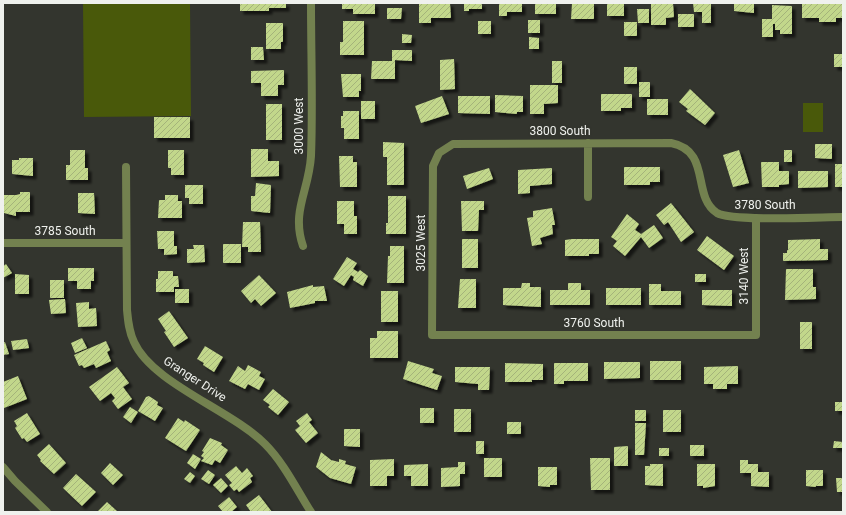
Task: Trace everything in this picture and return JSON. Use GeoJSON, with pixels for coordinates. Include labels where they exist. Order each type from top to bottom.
{"type":"FeatureCollection","features":[{"type":"Feature","properties":{"kind":"street","name":"3000 West"},"geometry":{"type":"LineString","coordinates":[[303,246],[299,233],[298,220],[311,158],[311,3]]}},
{"type":"Feature","properties":{"kind":"street","name":"3800 South"},"geometry":{"type":"LineString","coordinates":[[439,153],[448,146],[459,143],[665,143],[683,147]]}},
{"type":"Feature","properties":{"kind":"street"},"geometry":{"type":"LineString","coordinates":[[588,143],[588,197]]}},
{"type":"Feature","properties":{"kind":"street","name":"3780 South"},"geometry":{"type":"LineString","coordinates":[[683,147],[694,159],[705,193],[711,207],[717,213],[736,218],[843,217]]}},
{"type":"Feature","properties":{"kind":"street","name":"3025 West"},"geometry":{"type":"LineString","coordinates":[[432,335],[433,172],[439,153]]}},
{"type":"Feature","properties":{"kind":"street","name":"Granger Drive"},"geometry":{"type":"LineString","coordinates":[[126,167],[126,243],[129,327],[134,343],[144,358],[170,380],[241,423],[266,444],[311,512]]}},
{"type":"Feature","properties":{"kind":"street","name":"3140 West"},"geometry":{"type":"LineString","coordinates":[[756,218],[756,335]]}},
{"type":"Feature","properties":{"kind":"street","name":"3785 South"},"geometry":{"type":"LineString","coordinates":[[3,243],[126,243]]}},
{"type":"Feature","properties":{"kind":"street","name":"3760 South"},"geometry":{"type":"LineString","coordinates":[[432,335],[756,335]]}},
{"type":"Feature","properties":{"kind":"street"},"geometry":{"type":"LineString","coordinates":[[3,467],[46,512]]}},
{"type":"Feature","properties":{"kind":"green space"},"geometry":{"type":"Polygon","coordinates":[[[83,3],[190,3],[191,116],[84,117],[83,3]]]}},
{"type":"Feature","properties":{"kind":"green space"},"geometry":{"type":"Polygon","coordinates":[[[803,103],[823,103],[823,132],[803,132],[803,103]]]}},
{"type":"Feature","properties":{"kind":"building"},"geometry":{"type":"Polygon","coordinates":[[[240,3],[286,3],[286,8],[269,8],[269,11],[240,11],[240,3]]]}},
{"type":"Feature","properties":{"kind":"building"},"geometry":{"type":"Polygon","coordinates":[[[342,3],[375,3],[375,14],[353,14],[353,9],[342,9],[342,3]]]}},
{"type":"Feature","properties":{"kind":"building"},"geometry":{"type":"Polygon","coordinates":[[[419,3],[450,3],[451,18],[431,18],[431,23],[419,23],[419,3]]]}},
{"type":"Feature","properties":{"kind":"building"},"geometry":{"type":"Polygon","coordinates":[[[464,3],[482,3],[482,9],[469,9],[469,11],[464,11],[464,3]]]}},
{"type":"Feature","properties":{"kind":"building"},"geometry":{"type":"Polygon","coordinates":[[[522,3],[522,12],[507,12],[507,16],[499,16],[499,4],[522,3]]]}},
{"type":"Feature","properties":{"kind":"building"},"geometry":{"type":"Polygon","coordinates":[[[535,3],[556,3],[556,14],[535,14],[535,3]]]}},
{"type":"Feature","properties":{"kind":"building"},"geometry":{"type":"Polygon","coordinates":[[[572,3],[594,3],[594,19],[571,19],[572,3]]]}},
{"type":"Feature","properties":{"kind":"building"},"geometry":{"type":"Polygon","coordinates":[[[607,3],[624,3],[624,16],[607,16],[607,3]]]}},
{"type":"Feature","properties":{"kind":"building"},"geometry":{"type":"Polygon","coordinates":[[[651,3],[673,3],[674,17],[666,18],[666,25],[651,25],[651,3]]]}},
{"type":"Feature","properties":{"kind":"building"},"geometry":{"type":"Polygon","coordinates":[[[693,3],[711,3],[711,23],[702,23],[702,12],[694,12],[693,3]]]}},
{"type":"Feature","properties":{"kind":"building"},"geometry":{"type":"Polygon","coordinates":[[[734,3],[754,3],[754,13],[734,11],[734,3]]]}},
{"type":"Feature","properties":{"kind":"building"},"geometry":{"type":"Polygon","coordinates":[[[802,3],[842,3],[842,18],[836,18],[836,22],[819,22],[819,18],[802,18],[802,3]]]}},
{"type":"Feature","properties":{"kind":"building"},"geometry":{"type":"Polygon","coordinates":[[[772,5],[792,6],[792,34],[780,34],[780,30],[775,30],[775,24],[773,24],[773,37],[762,37],[762,19],[772,19],[772,5]]]}},
{"type":"Feature","properties":{"kind":"building"},"geometry":{"type":"Polygon","coordinates":[[[387,8],[402,8],[401,19],[387,19],[387,8]]]}},
{"type":"Feature","properties":{"kind":"building"},"geometry":{"type":"Polygon","coordinates":[[[637,9],[649,9],[649,23],[638,23],[637,9]]]}},
{"type":"Feature","properties":{"kind":"building"},"geometry":{"type":"Polygon","coordinates":[[[678,14],[694,14],[694,27],[678,27],[678,14]]]}},
{"type":"Feature","properties":{"kind":"building"},"geometry":{"type":"Polygon","coordinates":[[[528,20],[540,20],[540,33],[528,33],[528,20]]]}},
{"type":"Feature","properties":{"kind":"building"},"geometry":{"type":"Polygon","coordinates":[[[343,21],[364,21],[364,55],[340,55],[340,42],[343,42],[343,21]]]}},
{"type":"Feature","properties":{"kind":"building"},"geometry":{"type":"Polygon","coordinates":[[[478,21],[491,21],[491,34],[478,34],[478,21]]]}},
{"type":"Feature","properties":{"kind":"building"},"geometry":{"type":"Polygon","coordinates":[[[624,22],[637,22],[637,36],[624,36],[624,22]]]}},
{"type":"Feature","properties":{"kind":"building"},"geometry":{"type":"Polygon","coordinates":[[[266,23],[283,23],[283,42],[281,42],[281,49],[266,49],[266,23]]]}},
{"type":"Feature","properties":{"kind":"building"},"geometry":{"type":"Polygon","coordinates":[[[402,34],[412,35],[411,43],[402,43],[402,34]]]}},
{"type":"Feature","properties":{"kind":"building"},"geometry":{"type":"Polygon","coordinates":[[[529,37],[539,38],[539,49],[529,49],[529,37]]]}},
{"type":"Feature","properties":{"kind":"building"},"geometry":{"type":"Polygon","coordinates":[[[251,47],[263,47],[264,60],[251,60],[251,47]]]}},
{"type":"Feature","properties":{"kind":"building"},"geometry":{"type":"Polygon","coordinates":[[[392,50],[412,50],[412,61],[395,60],[395,79],[371,79],[372,61],[392,61],[392,50]]]}},
{"type":"Feature","properties":{"kind":"building"},"geometry":{"type":"Polygon","coordinates":[[[834,54],[843,54],[843,67],[834,67],[834,54]]]}},
{"type":"Feature","properties":{"kind":"building"},"geometry":{"type":"Polygon","coordinates":[[[454,59],[455,89],[440,90],[440,60],[454,59]]]}},
{"type":"Feature","properties":{"kind":"building"},"geometry":{"type":"Polygon","coordinates":[[[552,61],[562,61],[562,83],[552,83],[552,61]]]}},
{"type":"Feature","properties":{"kind":"building"},"geometry":{"type":"Polygon","coordinates":[[[624,67],[637,67],[637,84],[624,84],[624,67]]]}},
{"type":"Feature","properties":{"kind":"building"},"geometry":{"type":"Polygon","coordinates":[[[284,70],[284,85],[278,85],[278,96],[261,96],[261,83],[251,83],[251,71],[284,70]]]}},
{"type":"Feature","properties":{"kind":"building"},"geometry":{"type":"Polygon","coordinates":[[[341,74],[361,74],[361,91],[359,91],[359,97],[343,97],[341,74]]]}},
{"type":"Feature","properties":{"kind":"building"},"geometry":{"type":"Polygon","coordinates":[[[639,82],[650,82],[650,97],[639,97],[639,82]]]}},
{"type":"Feature","properties":{"kind":"building"},"geometry":{"type":"Polygon","coordinates":[[[530,85],[558,85],[558,103],[544,104],[544,114],[530,114],[530,85]]]}},
{"type":"Feature","properties":{"kind":"building"},"geometry":{"type":"Polygon","coordinates":[[[690,89],[715,113],[705,125],[686,111],[688,109],[679,102],[690,89]]]}},
{"type":"Feature","properties":{"kind":"building"},"geometry":{"type":"Polygon","coordinates":[[[601,94],[632,94],[632,108],[621,108],[621,111],[601,111],[601,94]]]}},
{"type":"Feature","properties":{"kind":"building"},"geometry":{"type":"Polygon","coordinates":[[[495,95],[523,96],[523,112],[517,112],[517,114],[495,112],[495,95]]]}},
{"type":"Feature","properties":{"kind":"building"},"geometry":{"type":"Polygon","coordinates":[[[442,96],[449,114],[421,123],[415,106],[442,96]]]}},
{"type":"Feature","properties":{"kind":"building"},"geometry":{"type":"Polygon","coordinates":[[[458,96],[490,96],[490,114],[458,113],[458,96]]]}},
{"type":"Feature","properties":{"kind":"building"},"geometry":{"type":"Polygon","coordinates":[[[647,99],[668,99],[668,115],[647,115],[647,99]]]}},
{"type":"Feature","properties":{"kind":"building"},"geometry":{"type":"Polygon","coordinates":[[[361,101],[375,101],[375,119],[361,119],[361,101]]]}},
{"type":"Feature","properties":{"kind":"building"},"geometry":{"type":"Polygon","coordinates":[[[266,104],[282,104],[282,140],[266,140],[266,104]]]}},
{"type":"Feature","properties":{"kind":"building"},"geometry":{"type":"Polygon","coordinates":[[[343,111],[359,111],[359,139],[344,139],[344,128],[341,128],[341,116],[343,116],[343,111]]]}},
{"type":"Feature","properties":{"kind":"building"},"geometry":{"type":"Polygon","coordinates":[[[154,117],[190,117],[190,138],[154,138],[154,117]]]}},
{"type":"Feature","properties":{"kind":"building"},"geometry":{"type":"Polygon","coordinates":[[[383,142],[404,143],[404,185],[387,185],[387,157],[383,157],[383,142]]]}},
{"type":"Feature","properties":{"kind":"building"},"geometry":{"type":"Polygon","coordinates":[[[815,144],[832,144],[832,159],[815,158],[815,144]]]}},
{"type":"Feature","properties":{"kind":"building"},"geometry":{"type":"Polygon","coordinates":[[[251,149],[268,149],[268,161],[279,161],[279,176],[251,177],[251,149]]]}},
{"type":"Feature","properties":{"kind":"building"},"geometry":{"type":"Polygon","coordinates":[[[70,150],[85,150],[85,168],[88,168],[88,180],[66,180],[66,165],[70,165],[70,150]]]}},
{"type":"Feature","properties":{"kind":"building"},"geometry":{"type":"Polygon","coordinates":[[[168,150],[184,150],[184,175],[171,175],[171,168],[168,168],[168,150]]]}},
{"type":"Feature","properties":{"kind":"building"},"geometry":{"type":"Polygon","coordinates":[[[739,150],[749,183],[733,187],[723,155],[739,150]]]}},
{"type":"Feature","properties":{"kind":"building"},"geometry":{"type":"Polygon","coordinates":[[[784,150],[792,150],[792,162],[784,162],[784,150]]]}},
{"type":"Feature","properties":{"kind":"building"},"geometry":{"type":"Polygon","coordinates":[[[339,156],[353,156],[353,162],[357,162],[357,187],[340,187],[339,156]]]}},
{"type":"Feature","properties":{"kind":"building"},"geometry":{"type":"Polygon","coordinates":[[[19,158],[33,158],[33,176],[12,174],[12,160],[19,160],[19,158]]]}},
{"type":"Feature","properties":{"kind":"building"},"geometry":{"type":"Polygon","coordinates":[[[761,162],[779,162],[779,171],[789,171],[789,184],[779,185],[779,187],[762,187],[761,162]]]}},
{"type":"Feature","properties":{"kind":"building"},"geometry":{"type":"Polygon","coordinates":[[[835,164],[843,164],[843,187],[835,187],[835,164]]]}},
{"type":"Feature","properties":{"kind":"building"},"geometry":{"type":"Polygon","coordinates":[[[624,167],[660,167],[660,182],[650,182],[650,185],[624,185],[624,167]]]}},
{"type":"Feature","properties":{"kind":"building"},"geometry":{"type":"Polygon","coordinates":[[[489,168],[493,179],[467,189],[463,176],[489,168]]]}},
{"type":"Feature","properties":{"kind":"building"},"geometry":{"type":"Polygon","coordinates":[[[552,168],[552,184],[530,186],[530,193],[518,194],[518,170],[552,168]]]}},
{"type":"Feature","properties":{"kind":"building"},"geometry":{"type":"Polygon","coordinates":[[[798,171],[828,171],[828,187],[798,188],[798,171]]]}},
{"type":"Feature","properties":{"kind":"building"},"geometry":{"type":"Polygon","coordinates":[[[256,183],[271,185],[270,213],[251,211],[251,196],[255,196],[256,183]]]}},
{"type":"Feature","properties":{"kind":"building"},"geometry":{"type":"Polygon","coordinates":[[[185,185],[203,185],[203,204],[189,204],[189,198],[185,198],[185,185]]]}},
{"type":"Feature","properties":{"kind":"building"},"geometry":{"type":"Polygon","coordinates":[[[20,192],[30,192],[30,212],[16,212],[16,216],[4,213],[4,195],[16,195],[20,194],[20,192]]]}},
{"type":"Feature","properties":{"kind":"building"},"geometry":{"type":"Polygon","coordinates":[[[78,193],[94,193],[95,214],[78,213],[78,193]]]}},
{"type":"Feature","properties":{"kind":"building"},"geometry":{"type":"Polygon","coordinates":[[[165,195],[178,195],[178,201],[182,201],[182,218],[158,218],[159,200],[165,200],[165,195]]]}},
{"type":"Feature","properties":{"kind":"building"},"geometry":{"type":"Polygon","coordinates":[[[388,196],[406,196],[406,234],[386,234],[386,223],[388,223],[388,196]]]}},
{"type":"Feature","properties":{"kind":"building"},"geometry":{"type":"Polygon","coordinates":[[[337,201],[354,201],[354,216],[357,216],[357,234],[344,234],[344,224],[337,224],[337,201]]]}},
{"type":"Feature","properties":{"kind":"building"},"geometry":{"type":"Polygon","coordinates":[[[461,201],[484,201],[484,210],[479,210],[478,231],[462,231],[461,201]]]}},
{"type":"Feature","properties":{"kind":"building"},"geometry":{"type":"Polygon","coordinates":[[[671,203],[694,232],[681,242],[668,222],[664,225],[656,215],[671,203]]]}},
{"type":"Feature","properties":{"kind":"building"},"geometry":{"type":"Polygon","coordinates":[[[552,208],[555,225],[552,225],[553,234],[540,238],[542,244],[532,246],[527,218],[533,217],[533,211],[552,208]]]}},
{"type":"Feature","properties":{"kind":"building"},"geometry":{"type":"Polygon","coordinates":[[[627,214],[639,224],[635,230],[641,234],[654,225],[663,238],[649,248],[641,237],[625,256],[613,246],[617,241],[611,237],[627,214]]]}},
{"type":"Feature","properties":{"kind":"building"},"geometry":{"type":"Polygon","coordinates":[[[243,222],[260,222],[261,252],[248,252],[248,247],[242,247],[243,222]]]}},
{"type":"Feature","properties":{"kind":"building"},"geometry":{"type":"Polygon","coordinates":[[[157,231],[174,231],[174,246],[177,246],[177,254],[164,255],[164,249],[158,249],[157,231]]]}},
{"type":"Feature","properties":{"kind":"building"},"geometry":{"type":"Polygon","coordinates":[[[707,236],[734,256],[724,270],[697,250],[707,236]]]}},
{"type":"Feature","properties":{"kind":"building"},"geometry":{"type":"Polygon","coordinates":[[[462,239],[478,239],[478,268],[462,268],[462,239]]]}},
{"type":"Feature","properties":{"kind":"building"},"geometry":{"type":"Polygon","coordinates":[[[599,239],[599,254],[589,254],[589,256],[565,256],[565,240],[599,239]]]}},
{"type":"Feature","properties":{"kind":"building"},"geometry":{"type":"Polygon","coordinates":[[[820,239],[820,249],[828,249],[828,260],[783,261],[783,253],[787,253],[788,250],[788,240],[820,239]]]}},
{"type":"Feature","properties":{"kind":"building"},"geometry":{"type":"Polygon","coordinates":[[[223,244],[241,244],[241,263],[223,263],[223,244]]]}},
{"type":"Feature","properties":{"kind":"building"},"geometry":{"type":"Polygon","coordinates":[[[193,245],[204,245],[205,262],[187,263],[187,249],[194,249],[193,245]]]}},
{"type":"Feature","properties":{"kind":"building"},"geometry":{"type":"Polygon","coordinates":[[[390,246],[404,246],[404,283],[387,283],[390,246]]]}},
{"type":"Feature","properties":{"kind":"building"},"geometry":{"type":"Polygon","coordinates":[[[347,257],[357,263],[353,269],[358,272],[360,270],[368,276],[363,286],[353,280],[354,277],[351,275],[344,286],[333,279],[347,257]]]}},
{"type":"Feature","properties":{"kind":"building"},"geometry":{"type":"Polygon","coordinates":[[[6,264],[12,273],[3,278],[3,266],[6,264]]]}},
{"type":"Feature","properties":{"kind":"building"},"geometry":{"type":"Polygon","coordinates":[[[68,268],[94,268],[94,281],[91,281],[91,289],[77,289],[77,281],[68,281],[68,268]]]}},
{"type":"Feature","properties":{"kind":"building"},"geometry":{"type":"Polygon","coordinates":[[[786,269],[813,269],[813,287],[816,287],[816,299],[785,300],[786,269]]]}},
{"type":"Feature","properties":{"kind":"building"},"geometry":{"type":"Polygon","coordinates":[[[158,271],[173,271],[173,276],[178,276],[179,287],[174,287],[174,292],[156,292],[156,279],[158,279],[158,271]]]}},
{"type":"Feature","properties":{"kind":"building"},"geometry":{"type":"Polygon","coordinates":[[[15,274],[29,275],[29,294],[15,294],[15,274]]]}},
{"type":"Feature","properties":{"kind":"building"},"geometry":{"type":"Polygon","coordinates":[[[695,274],[706,274],[706,282],[695,282],[695,274]]]}},
{"type":"Feature","properties":{"kind":"building"},"geometry":{"type":"Polygon","coordinates":[[[259,275],[276,293],[261,306],[255,299],[251,303],[241,291],[259,275]]]}},
{"type":"Feature","properties":{"kind":"building"},"geometry":{"type":"Polygon","coordinates":[[[460,279],[476,279],[476,308],[458,308],[460,279]]]}},
{"type":"Feature","properties":{"kind":"building"},"geometry":{"type":"Polygon","coordinates":[[[50,280],[64,280],[64,298],[50,298],[50,280]]]}},
{"type":"Feature","properties":{"kind":"building"},"geometry":{"type":"Polygon","coordinates":[[[522,283],[530,283],[530,287],[541,287],[541,307],[503,305],[503,288],[521,288],[522,283]]]}},
{"type":"Feature","properties":{"kind":"building"},"geometry":{"type":"Polygon","coordinates":[[[568,283],[581,283],[581,290],[590,290],[590,305],[550,305],[550,290],[568,290],[568,283]]]}},
{"type":"Feature","properties":{"kind":"building"},"geometry":{"type":"Polygon","coordinates":[[[649,284],[661,284],[661,291],[681,291],[681,305],[649,305],[649,284]]]}},
{"type":"Feature","properties":{"kind":"building"},"geometry":{"type":"Polygon","coordinates":[[[313,285],[313,287],[324,286],[327,301],[315,301],[315,303],[290,308],[287,292],[313,285]]]}},
{"type":"Feature","properties":{"kind":"building"},"geometry":{"type":"Polygon","coordinates":[[[606,288],[641,288],[641,305],[606,305],[606,288]]]}},
{"type":"Feature","properties":{"kind":"building"},"geometry":{"type":"Polygon","coordinates":[[[175,289],[189,289],[189,303],[175,303],[175,289]]]}},
{"type":"Feature","properties":{"kind":"building"},"geometry":{"type":"Polygon","coordinates":[[[702,290],[732,290],[732,306],[702,305],[702,290]]]}},
{"type":"Feature","properties":{"kind":"building"},"geometry":{"type":"Polygon","coordinates":[[[381,291],[398,291],[398,322],[381,322],[381,291]]]}},
{"type":"Feature","properties":{"kind":"building"},"geometry":{"type":"Polygon","coordinates":[[[65,299],[66,313],[51,314],[49,300],[65,299]]]}},
{"type":"Feature","properties":{"kind":"building"},"geometry":{"type":"Polygon","coordinates":[[[89,302],[89,309],[96,308],[97,326],[78,327],[76,303],[89,302]]]}},
{"type":"Feature","properties":{"kind":"building"},"geometry":{"type":"Polygon","coordinates":[[[169,311],[188,338],[174,347],[164,332],[166,331],[158,319],[169,311]]]}},
{"type":"Feature","properties":{"kind":"building"},"geometry":{"type":"Polygon","coordinates":[[[800,322],[812,322],[812,349],[800,349],[800,322]]]}},
{"type":"Feature","properties":{"kind":"building"},"geometry":{"type":"Polygon","coordinates":[[[377,331],[398,331],[398,358],[370,358],[370,338],[377,338],[377,331]]]}},
{"type":"Feature","properties":{"kind":"building"},"geometry":{"type":"Polygon","coordinates":[[[82,338],[87,348],[75,353],[71,343],[82,338]]]}},
{"type":"Feature","properties":{"kind":"building"},"geometry":{"type":"Polygon","coordinates":[[[27,339],[29,348],[13,350],[11,341],[27,339]]]}},
{"type":"Feature","properties":{"kind":"building"},"geometry":{"type":"Polygon","coordinates":[[[106,341],[110,350],[107,352],[111,361],[96,368],[94,364],[84,368],[82,365],[79,366],[74,355],[106,341]]]}},
{"type":"Feature","properties":{"kind":"building"},"geometry":{"type":"Polygon","coordinates":[[[5,342],[9,354],[3,355],[3,343],[5,342]]]}},
{"type":"Feature","properties":{"kind":"building"},"geometry":{"type":"Polygon","coordinates":[[[205,346],[223,357],[214,372],[197,359],[205,346]]]}},
{"type":"Feature","properties":{"kind":"building"},"geometry":{"type":"Polygon","coordinates":[[[408,361],[434,369],[432,373],[442,376],[437,390],[403,379],[408,361]]]}},
{"type":"Feature","properties":{"kind":"building"},"geometry":{"type":"Polygon","coordinates":[[[650,361],[681,361],[681,380],[650,380],[650,361]]]}},
{"type":"Feature","properties":{"kind":"building"},"geometry":{"type":"Polygon","coordinates":[[[604,362],[640,362],[640,378],[604,379],[604,362]]]}},
{"type":"Feature","properties":{"kind":"building"},"geometry":{"type":"Polygon","coordinates":[[[505,363],[543,364],[543,380],[532,380],[532,382],[505,382],[505,363]]]}},
{"type":"Feature","properties":{"kind":"building"},"geometry":{"type":"Polygon","coordinates":[[[554,363],[588,363],[588,381],[564,381],[564,384],[554,384],[554,363]]]}},
{"type":"Feature","properties":{"kind":"building"},"geometry":{"type":"Polygon","coordinates":[[[248,365],[261,372],[259,376],[265,379],[259,390],[248,384],[245,389],[229,381],[238,366],[245,371],[248,365]]]}},
{"type":"Feature","properties":{"kind":"building"},"geometry":{"type":"Polygon","coordinates":[[[738,366],[738,384],[727,384],[727,389],[713,389],[713,384],[704,384],[704,367],[738,366]]]}},
{"type":"Feature","properties":{"kind":"building"},"geometry":{"type":"Polygon","coordinates":[[[117,367],[129,383],[123,387],[132,399],[118,409],[112,401],[115,398],[111,393],[100,401],[89,387],[117,367]]]}},
{"type":"Feature","properties":{"kind":"building"},"geometry":{"type":"Polygon","coordinates":[[[455,367],[490,367],[489,390],[478,390],[478,384],[455,382],[455,367]]]}},
{"type":"Feature","properties":{"kind":"building"},"geometry":{"type":"Polygon","coordinates":[[[18,376],[27,399],[4,408],[3,382],[18,376]]]}},
{"type":"Feature","properties":{"kind":"building"},"geometry":{"type":"Polygon","coordinates":[[[273,389],[289,402],[278,415],[268,407],[270,405],[263,400],[273,389]]]}},
{"type":"Feature","properties":{"kind":"building"},"geometry":{"type":"Polygon","coordinates":[[[149,396],[158,402],[157,405],[163,408],[155,421],[138,411],[146,397],[149,396]]]}},
{"type":"Feature","properties":{"kind":"building"},"geometry":{"type":"Polygon","coordinates":[[[835,402],[843,402],[843,411],[835,411],[835,402]]]}},
{"type":"Feature","properties":{"kind":"building"},"geometry":{"type":"Polygon","coordinates":[[[130,407],[138,412],[131,423],[123,417],[130,407]]]}},
{"type":"Feature","properties":{"kind":"building"},"geometry":{"type":"Polygon","coordinates":[[[420,408],[434,408],[434,423],[420,423],[420,408]]]}},
{"type":"Feature","properties":{"kind":"building"},"geometry":{"type":"Polygon","coordinates":[[[454,409],[471,409],[471,432],[454,432],[454,409]]]}},
{"type":"Feature","properties":{"kind":"building"},"geometry":{"type":"Polygon","coordinates":[[[635,410],[646,410],[646,421],[635,421],[635,410]]]}},
{"type":"Feature","properties":{"kind":"building"},"geometry":{"type":"Polygon","coordinates":[[[663,410],[681,410],[681,432],[663,432],[663,410]]]}},
{"type":"Feature","properties":{"kind":"building"},"geometry":{"type":"Polygon","coordinates":[[[27,413],[40,434],[27,442],[24,438],[22,439],[15,428],[17,426],[14,421],[27,413]]]}},
{"type":"Feature","properties":{"kind":"building"},"geometry":{"type":"Polygon","coordinates":[[[307,413],[312,420],[309,422],[318,433],[306,443],[295,430],[300,426],[296,421],[307,413]]]}},
{"type":"Feature","properties":{"kind":"building"},"geometry":{"type":"Polygon","coordinates":[[[178,418],[184,422],[185,420],[200,430],[186,451],[165,438],[178,418]]]}},
{"type":"Feature","properties":{"kind":"building"},"geometry":{"type":"Polygon","coordinates":[[[507,422],[521,422],[521,434],[507,434],[507,422]]]}},
{"type":"Feature","properties":{"kind":"building"},"geometry":{"type":"Polygon","coordinates":[[[635,423],[646,423],[644,455],[635,455],[635,423]]]}},
{"type":"Feature","properties":{"kind":"building"},"geometry":{"type":"Polygon","coordinates":[[[344,429],[360,429],[360,447],[344,446],[344,429]]]}},
{"type":"Feature","properties":{"kind":"building"},"geometry":{"type":"Polygon","coordinates":[[[210,438],[222,443],[221,445],[228,450],[220,463],[215,460],[212,465],[201,461],[204,458],[201,456],[204,452],[202,451],[210,438]]]}},
{"type":"Feature","properties":{"kind":"building"},"geometry":{"type":"Polygon","coordinates":[[[476,441],[484,441],[484,454],[476,454],[476,441]]]}},
{"type":"Feature","properties":{"kind":"building"},"geometry":{"type":"Polygon","coordinates":[[[834,441],[843,442],[843,448],[833,448],[834,441]]]}},
{"type":"Feature","properties":{"kind":"building"},"geometry":{"type":"Polygon","coordinates":[[[49,444],[66,463],[54,474],[40,461],[41,460],[37,455],[49,444]]]}},
{"type":"Feature","properties":{"kind":"building"},"geometry":{"type":"Polygon","coordinates":[[[690,445],[704,445],[704,456],[690,456],[690,445]]]}},
{"type":"Feature","properties":{"kind":"building"},"geometry":{"type":"Polygon","coordinates":[[[628,446],[628,466],[614,466],[614,447],[628,446]]]}},
{"type":"Feature","properties":{"kind":"building"},"geometry":{"type":"Polygon","coordinates":[[[659,448],[669,448],[669,456],[659,456],[659,448]]]}},
{"type":"Feature","properties":{"kind":"building"},"geometry":{"type":"Polygon","coordinates":[[[321,452],[331,460],[339,462],[339,459],[346,461],[345,464],[356,467],[351,484],[330,478],[316,467],[321,452]]]}},
{"type":"Feature","properties":{"kind":"building"},"geometry":{"type":"Polygon","coordinates":[[[193,454],[201,459],[195,469],[187,463],[193,454]]]}},
{"type":"Feature","properties":{"kind":"building"},"geometry":{"type":"Polygon","coordinates":[[[484,458],[502,458],[502,477],[484,477],[484,458]]]}},
{"type":"Feature","properties":{"kind":"building"},"geometry":{"type":"Polygon","coordinates":[[[590,458],[610,458],[610,490],[591,490],[590,458]]]}},
{"type":"Feature","properties":{"kind":"building"},"geometry":{"type":"Polygon","coordinates":[[[394,459],[394,476],[387,476],[387,486],[370,486],[370,460],[394,459]]]}},
{"type":"Feature","properties":{"kind":"building"},"geometry":{"type":"Polygon","coordinates":[[[740,460],[748,460],[748,464],[758,464],[758,472],[769,472],[769,487],[751,486],[751,473],[740,473],[740,460]]]}},
{"type":"Feature","properties":{"kind":"building"},"geometry":{"type":"Polygon","coordinates":[[[458,462],[465,462],[465,474],[460,474],[460,486],[441,487],[441,468],[458,467],[458,462]]]}},
{"type":"Feature","properties":{"kind":"building"},"geometry":{"type":"Polygon","coordinates":[[[110,463],[123,475],[113,485],[101,473],[110,463]]]}},
{"type":"Feature","properties":{"kind":"building"},"geometry":{"type":"Polygon","coordinates":[[[428,464],[428,486],[411,486],[411,476],[404,476],[404,465],[428,464]]]}},
{"type":"Feature","properties":{"kind":"building"},"geometry":{"type":"Polygon","coordinates":[[[650,464],[663,464],[663,486],[645,485],[645,466],[650,466],[650,464]]]}},
{"type":"Feature","properties":{"kind":"building"},"geometry":{"type":"Polygon","coordinates":[[[697,464],[715,464],[715,486],[703,488],[703,486],[697,486],[697,464]]]}},
{"type":"Feature","properties":{"kind":"building"},"geometry":{"type":"Polygon","coordinates":[[[236,466],[242,473],[247,468],[253,476],[250,478],[252,482],[239,492],[237,489],[234,491],[229,485],[232,483],[225,475],[236,466]]]}},
{"type":"Feature","properties":{"kind":"building"},"geometry":{"type":"Polygon","coordinates":[[[538,467],[557,467],[557,485],[550,485],[550,487],[538,486],[538,467]]]}},
{"type":"Feature","properties":{"kind":"building"},"geometry":{"type":"Polygon","coordinates":[[[208,470],[215,475],[209,484],[201,479],[208,470]]]}},
{"type":"Feature","properties":{"kind":"building"},"geometry":{"type":"Polygon","coordinates":[[[806,470],[823,470],[823,486],[806,486],[806,470]]]}},
{"type":"Feature","properties":{"kind":"building"},"geometry":{"type":"Polygon","coordinates":[[[190,472],[195,476],[190,483],[184,479],[190,472]]]}},
{"type":"Feature","properties":{"kind":"building"},"geometry":{"type":"Polygon","coordinates":[[[76,474],[96,492],[82,506],[63,488],[76,474]]]}},
{"type":"Feature","properties":{"kind":"building"},"geometry":{"type":"Polygon","coordinates":[[[221,478],[228,486],[221,493],[213,485],[221,478]]]}},
{"type":"Feature","properties":{"kind":"building"},"geometry":{"type":"Polygon","coordinates":[[[836,478],[843,478],[843,492],[837,492],[836,478]]]}},
{"type":"Feature","properties":{"kind":"building"},"geometry":{"type":"Polygon","coordinates":[[[259,495],[272,512],[251,512],[246,505],[259,495]]]}},
{"type":"Feature","properties":{"kind":"building"},"geometry":{"type":"Polygon","coordinates":[[[229,497],[237,507],[231,512],[223,512],[218,506],[229,497]]]}},
{"type":"Feature","properties":{"kind":"building"},"geometry":{"type":"Polygon","coordinates":[[[107,502],[118,512],[97,512],[107,502]]]}}]}
